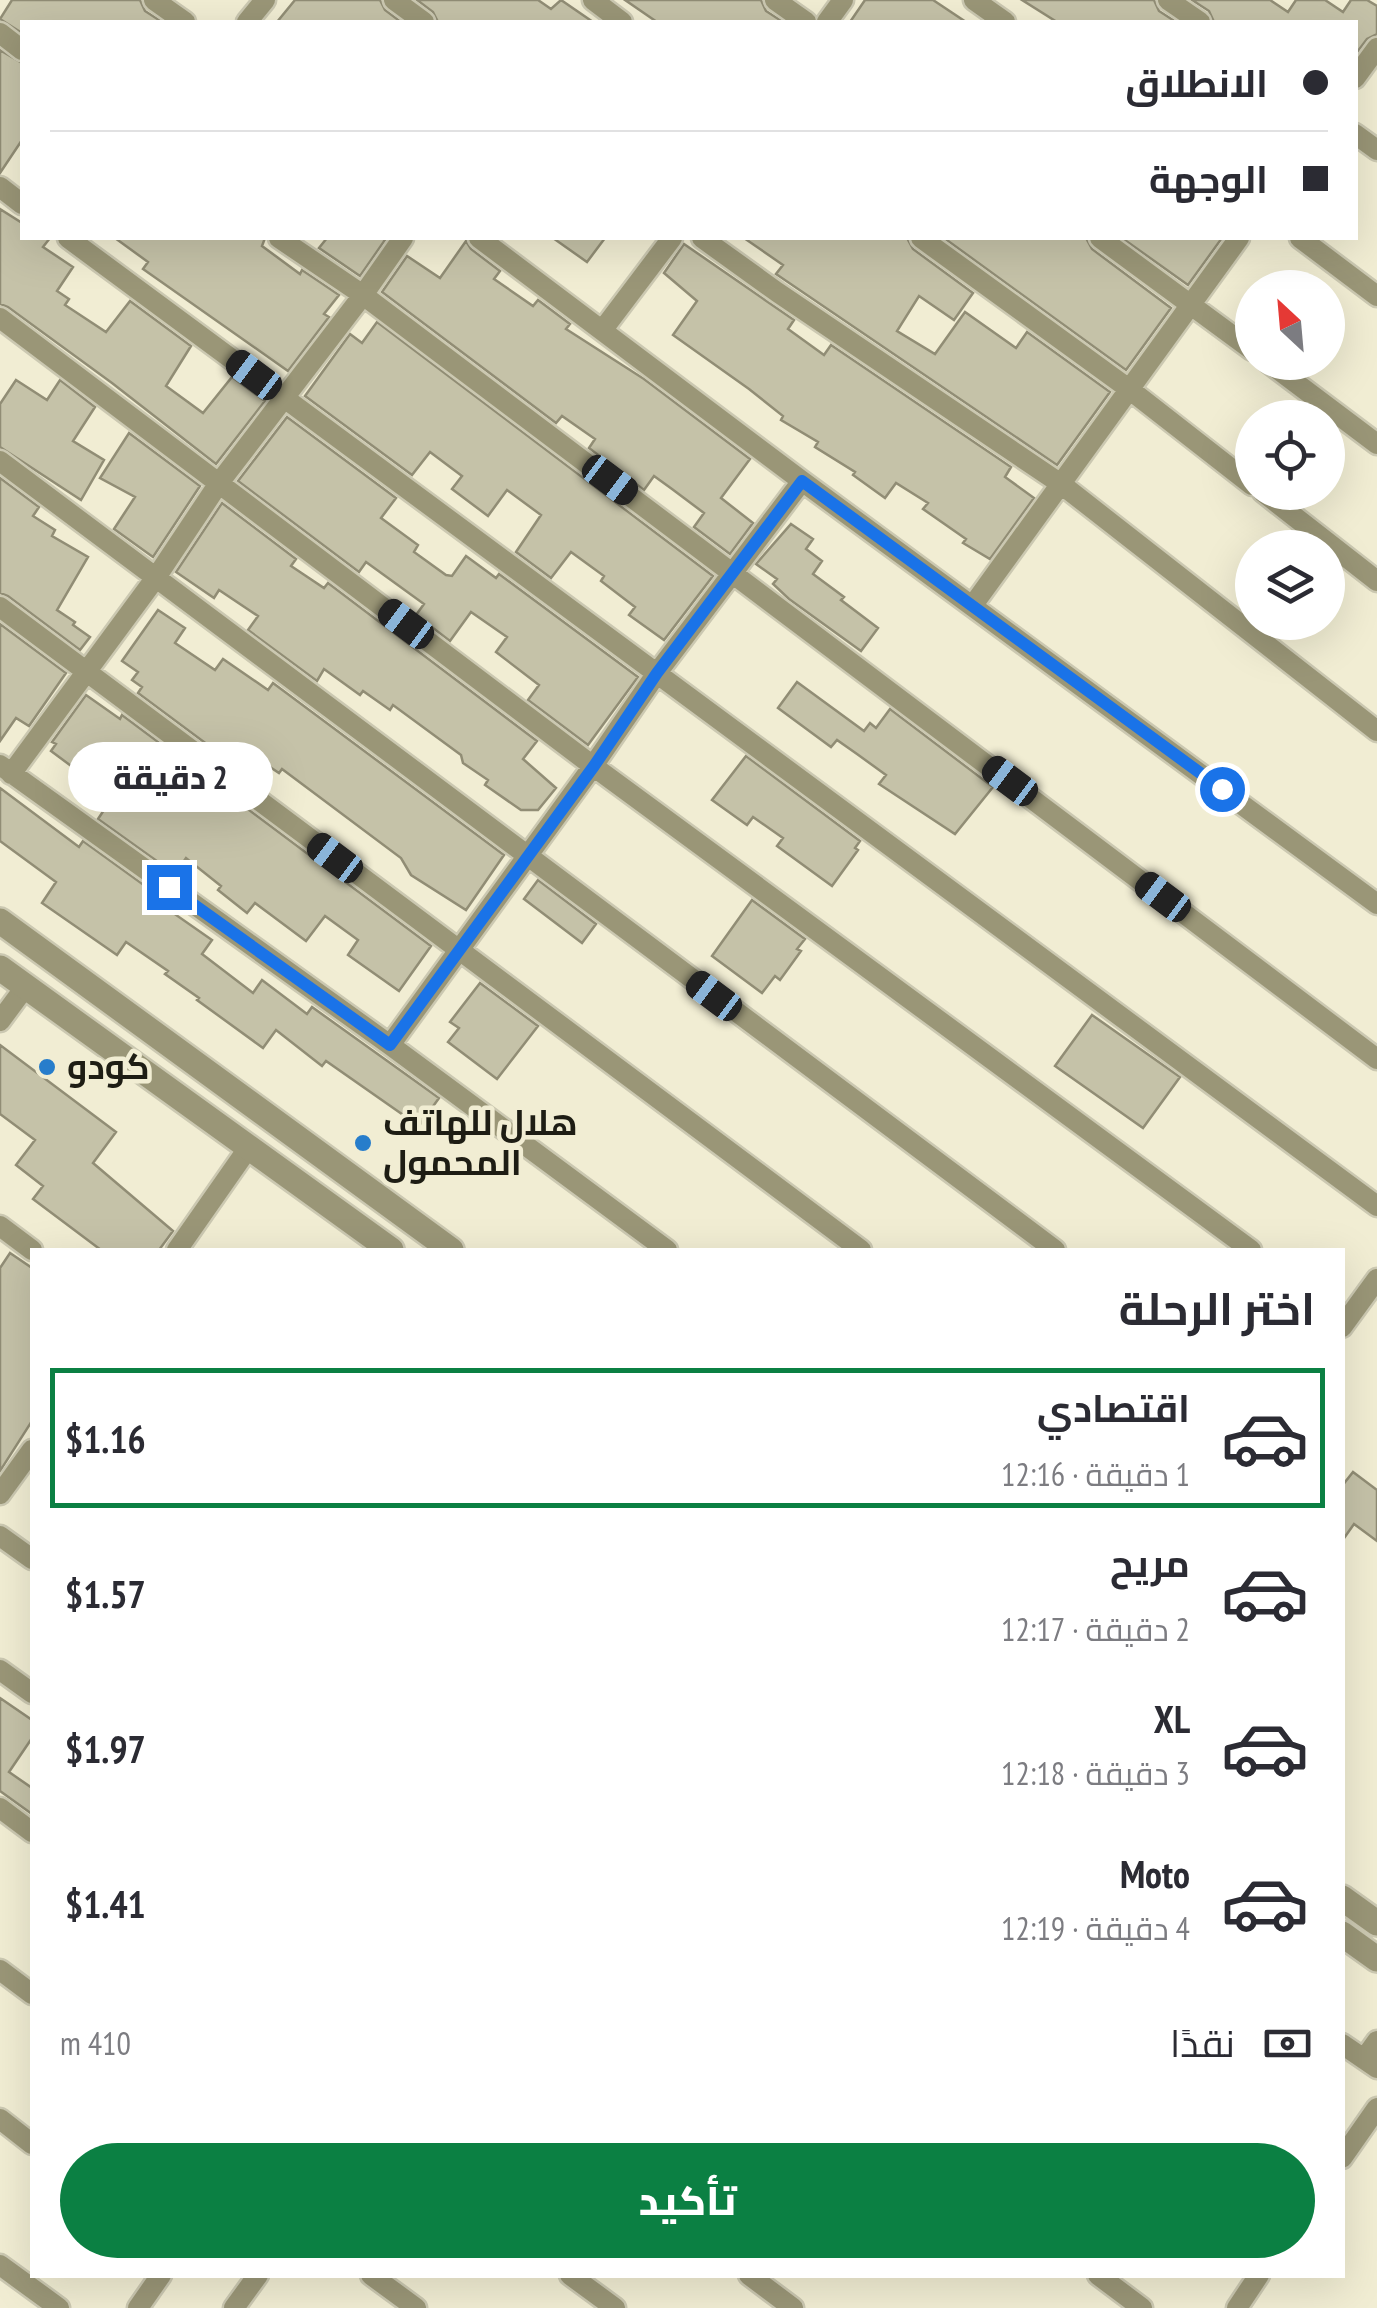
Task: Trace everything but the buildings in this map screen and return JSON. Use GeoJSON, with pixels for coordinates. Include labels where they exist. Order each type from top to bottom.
{"type":"FeatureCollection","features":[{"type":"Feature","properties":{"kind":"street"},"geometry":{"type":"LineString","coordinates":[[154,0],[182,20]]}},
{"type":"Feature","properties":{"kind":"street"},"geometry":{"type":"LineString","coordinates":[[249,20],[264,0]]}},
{"type":"Feature","properties":{"kind":"street"},"geometry":{"type":"LineString","coordinates":[[394,0],[421,20]]}},
{"type":"Feature","properties":{"kind":"street"},"geometry":{"type":"LineString","coordinates":[[593,0],[619,20]]}},
{"type":"Feature","properties":{"kind":"street"},"geometry":{"type":"LineString","coordinates":[[776,0],[803,20]]}},
{"type":"Feature","properties":{"kind":"street"},"geometry":{"type":"LineString","coordinates":[[974,0],[1002,20]]}},
{"type":"Feature","properties":{"kind":"street"},"geometry":{"type":"LineString","coordinates":[[1168,0],[1197,20]]}},
{"type":"Feature","properties":{"kind":"street"},"geometry":{"type":"LineString","coordinates":[[0,33],[20,48]]}},
{"type":"Feature","properties":{"kind":"street"},"geometry":{"type":"LineString","coordinates":[[1358,74],[1377,48]]}},
{"type":"Feature","properties":{"kind":"street"},"geometry":{"type":"LineString","coordinates":[[0,187],[20,202]]}},
{"type":"Feature","properties":{"kind":"street"},"geometry":{"type":"LineString","coordinates":[[71,240],[1377,1206]]}},
{"type":"Feature","properties":{"kind":"street"},"geometry":{"type":"LineString","coordinates":[[282,240],[363,296],[734,573],[1377,1059]]}},
{"type":"Feature","properties":{"kind":"street"},"geometry":{"type":"LineString","coordinates":[[402,240],[220,483],[86,674],[6,770],[665,1248]]}},
{"type":"Feature","properties":{"kind":"street"},"geometry":{"type":"LineString","coordinates":[[482,240],[1377,904]]}},
{"type":"Feature","properties":{"kind":"street"},"geometry":{"type":"LineString","coordinates":[[604,328],[670,240]]}},
{"type":"Feature","properties":{"kind":"street"},"geometry":{"type":"LineString","coordinates":[[705,240],[1060,484],[1377,731]]}},
{"type":"Feature","properties":{"kind":"street"},"geometry":{"type":"LineString","coordinates":[[923,240],[1129,389],[1235,472]]}},
{"type":"Feature","properties":{"kind":"street"},"geometry":{"type":"LineString","coordinates":[[1103,240],[1235,337]]}},
{"type":"Feature","properties":{"kind":"street"},"geometry":{"type":"LineString","coordinates":[[972,605],[1238,240]]}},
{"type":"Feature","properties":{"kind":"street"},"geometry":{"type":"LineString","coordinates":[[1303,240],[1377,296]]}},
{"type":"Feature","properties":{"kind":"street"},"geometry":{"type":"LineString","coordinates":[[0,318],[594,766],[1248,1248]]}},
{"type":"Feature","properties":{"kind":"street"},"geometry":{"type":"LineString","coordinates":[[1292,380],[1377,444]]}},
{"type":"Feature","properties":{"kind":"street"},"geometry":{"type":"LineString","coordinates":[[0,460],[1052,1248]]}},
{"type":"Feature","properties":{"kind":"street"},"geometry":{"type":"LineString","coordinates":[[390,1045],[594,766],[657,673],[802,481]]}},
{"type":"Feature","properties":{"kind":"street"},"geometry":{"type":"LineString","coordinates":[[1285,510],[1377,581]]}},
{"type":"Feature","properties":{"kind":"street"},"geometry":{"type":"LineString","coordinates":[[0,607],[858,1248]]}},
{"type":"Feature","properties":{"kind":"street"},"geometry":{"type":"LineString","coordinates":[[0,921],[448,1248]]}},
{"type":"Feature","properties":{"kind":"street"},"geometry":{"type":"LineString","coordinates":[[0,968],[388,1248]]}},
{"type":"Feature","properties":{"kind":"street"},"geometry":{"type":"LineString","coordinates":[[0,1022],[26,986]]}},
{"type":"Feature","properties":{"kind":"street"},"geometry":{"type":"LineString","coordinates":[[178,1248],[249,1148]]}},
{"type":"Feature","properties":{"kind":"street"},"geometry":{"type":"LineString","coordinates":[[0,1226],[30,1248]]}},
{"type":"Feature","properties":{"kind":"street"},"geometry":{"type":"LineString","coordinates":[[1345,1321],[1373,1293]]}},
{"type":"Feature","properties":{"kind":"street"},"geometry":{"type":"LineString","coordinates":[[0,1494],[30,1453]]}},
{"type":"Feature","properties":{"kind":"street"},"geometry":{"type":"LineString","coordinates":[[0,1536],[30,1558]]}},
{"type":"Feature","properties":{"kind":"street"},"geometry":{"type":"LineString","coordinates":[[0,1670],[30,1692]]}},
{"type":"Feature","properties":{"kind":"street"},"geometry":{"type":"LineString","coordinates":[[0,1808],[30,1830]]}},
{"type":"Feature","properties":{"kind":"street"},"geometry":{"type":"LineString","coordinates":[[1345,1900],[1377,1923]]}},
{"type":"Feature","properties":{"kind":"street"},"geometry":{"type":"LineString","coordinates":[[1345,1936],[1377,1959]]}},
{"type":"Feature","properties":{"kind":"street"},"geometry":{"type":"LineString","coordinates":[[0,1970],[30,1992]]}},
{"type":"Feature","properties":{"kind":"street"},"geometry":{"type":"LineString","coordinates":[[1345,2046],[1370,2064],[1377,2041]]}},
{"type":"Feature","properties":{"kind":"street"},"geometry":{"type":"LineString","coordinates":[[1345,2154],[1377,2108]]}},
{"type":"Feature","properties":{"kind":"street"},"geometry":{"type":"LineString","coordinates":[[0,2119],[30,2142]]}},
{"type":"Feature","properties":{"kind":"street"},"geometry":{"type":"LineString","coordinates":[[0,2265],[58,2308]]}},
{"type":"Feature","properties":{"kind":"street"},"geometry":{"type":"LineString","coordinates":[[138,2308],[159,2278]]}},
{"type":"Feature","properties":{"kind":"street"},"geometry":{"type":"LineString","coordinates":[[234,2308],[256,2278]]}},
{"type":"Feature","properties":{"kind":"street"},"geometry":{"type":"LineString","coordinates":[[375,2278],[416,2308]]}},
{"type":"Feature","properties":{"kind":"street"},"geometry":{"type":"LineString","coordinates":[[574,2278],[615,2308]]}},
{"type":"Feature","properties":{"kind":"street"},"geometry":{"type":"LineString","coordinates":[[753,2278],[793,2308]]}},
{"type":"Feature","properties":{"kind":"street"},"geometry":{"type":"LineString","coordinates":[[1102,2278],[1142,2308]]}},
{"type":"Feature","properties":{"kind":"street"},"geometry":{"type":"LineString","coordinates":[[1236,2308],[1257,2278]]}},
{"type":"Feature","properties":{"kind":"street"},"geometry":{"type":"LineString","coordinates":[[378,2308],[391,2290]]}},
{"type":"Feature","properties":{"kind":"place","name":"كودو"},"geometry":{"type":"Point","coordinates":[47,1067]}},
{"type":"Feature","properties":{"kind":"place","name":"هلال للهاتف المحمول"},"geometry":{"type":"Point","coordinates":[363,1143]}},
{"type":"Feature","properties":{"kind":"route"},"geometry":{"type":"LineString","coordinates":[[169,887],[390,1045],[594,766],[657,673],[802,481],[1222,789]]}}]}
